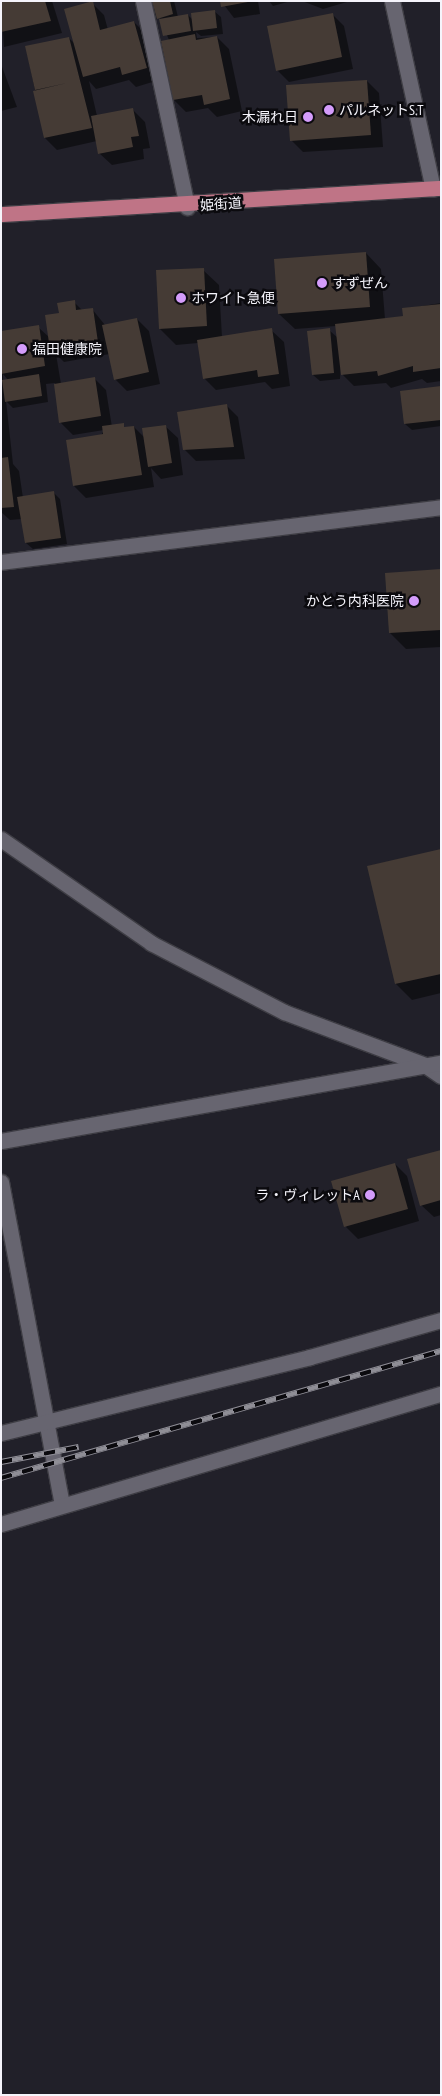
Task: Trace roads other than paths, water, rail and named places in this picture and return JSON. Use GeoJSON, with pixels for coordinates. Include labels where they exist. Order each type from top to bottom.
{"type":"FeatureCollection","features":[{"type":"Feature","properties":{"kind":"main road","name":"姫街道"},"geometry":{"type":"LineString","coordinates":[[1,214],[187,207],[437,189]]}},
{"type":"Feature","properties":{"kind":"street"},"geometry":{"type":"LineString","coordinates":[[143,1],[187,207]]}},
{"type":"Feature","properties":{"kind":"street"},"geometry":{"type":"LineString","coordinates":[[392,1],[437,189]]}},
{"type":"Feature","properties":{"kind":"street"},"geometry":{"type":"LineString","coordinates":[[1,562],[441,507]]}},
{"type":"Feature","properties":{"kind":"street"},"geometry":{"type":"LineString","coordinates":[[1,839],[151,943],[284,1012],[425,1065],[441,1076]]}},
{"type":"Feature","properties":{"kind":"street"},"geometry":{"type":"LineString","coordinates":[[1,1141],[441,1063]]}},
{"type":"Feature","properties":{"kind":"street"},"geometry":{"type":"LineString","coordinates":[[1,1182],[45,1424],[62,1505]]}},
{"type":"Feature","properties":{"kind":"street"},"geometry":{"type":"LineString","coordinates":[[1,1433],[45,1424],[441,1320]]}},
{"type":"Feature","properties":{"kind":"street"},"geometry":{"type":"LineString","coordinates":[[1,1524],[441,1394]]}},
{"type":"Feature","properties":{"kind":"railway"},"geometry":{"type":"LineString","coordinates":[[1,1478],[441,1351]]}},
{"type":"Feature","properties":{"kind":"railway"},"geometry":{"type":"LineString","coordinates":[[1,1462],[79,1447]]}},
{"type":"Feature","properties":{"kind":"place","name":"パルネットS.T"},"geometry":{"type":"Point","coordinates":[329,110]}},
{"type":"Feature","properties":{"kind":"place","name":"木漏れ日"},"geometry":{"type":"Point","coordinates":[308,117]}},
{"type":"Feature","properties":{"kind":"place","name":"すずぜん"},"geometry":{"type":"Point","coordinates":[322,283]}},
{"type":"Feature","properties":{"kind":"place","name":"ホワイト急便"},"geometry":{"type":"Point","coordinates":[181,298]}},
{"type":"Feature","properties":{"kind":"place","name":"福田健康院"},"geometry":{"type":"Point","coordinates":[22,349]}},
{"type":"Feature","properties":{"kind":"place","name":"かとう内科医院"},"geometry":{"type":"Point","coordinates":[414,601]}},
{"type":"Feature","properties":{"kind":"place","name":"ラ・ヴィレットA"},"geometry":{"type":"Point","coordinates":[370,1195]}}]}
